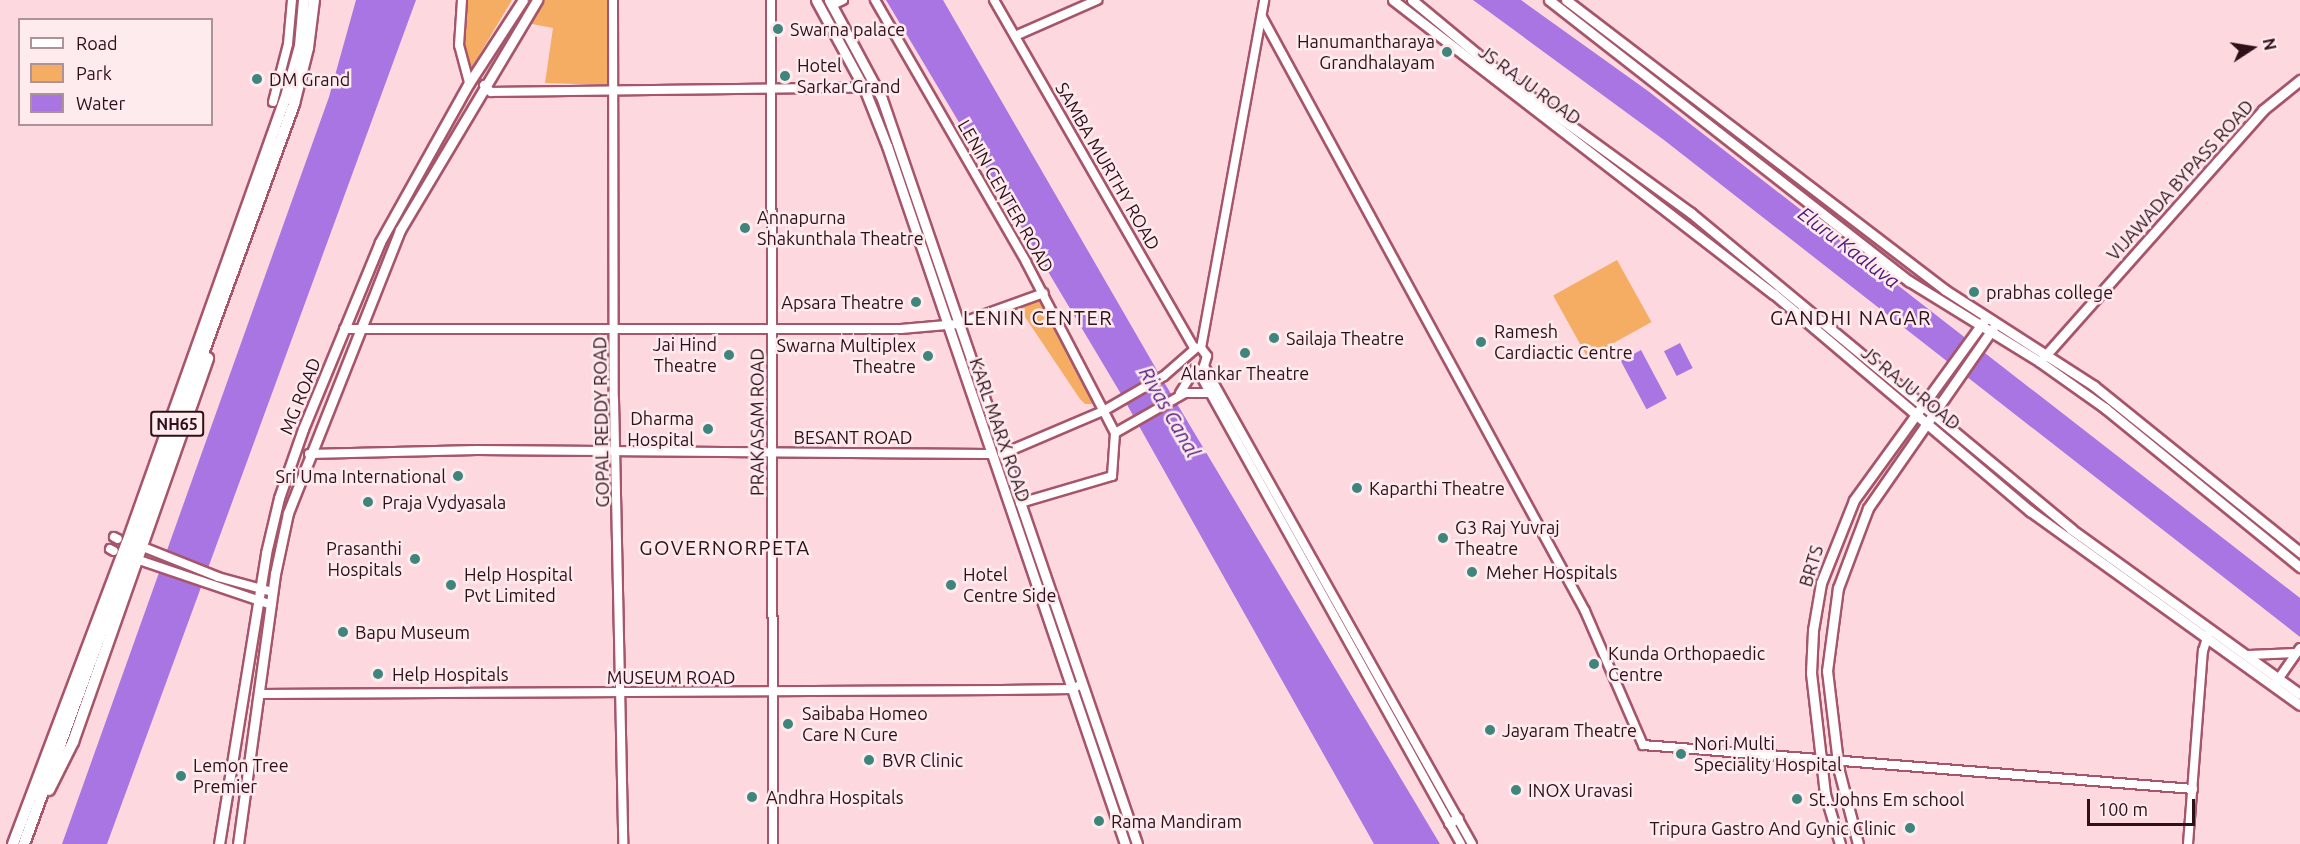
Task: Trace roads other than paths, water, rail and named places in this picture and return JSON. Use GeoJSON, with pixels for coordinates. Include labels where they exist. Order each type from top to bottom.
{"type":"FeatureCollection","features":[{"type":"Feature","properties":{"kind":"highway","name":"NH65"},"geometry":{"type":"LineString","coordinates":[[13,844],[127,543],[285,100],[300,45],[304,0]]}},
{"type":"Feature","properties":{"kind":"highway","name":"NH65"},"geometry":{"type":"LineString","coordinates":[[24,844],[212,336],[302,80],[314,0]]}},
{"type":"Feature","properties":{"kind":"highway"},"geometry":{"type":"LineString","coordinates":[[35,816],[73,742],[148,549],[203,381],[212,336]]}},
{"type":"Feature","properties":{"kind":"main road","name":"MG ROAD"},"geometry":{"type":"LineString","coordinates":[[219,844],[262,591],[266,553],[279,498],[344,329],[380,243],[469,83],[524,0]]}},
{"type":"Feature","properties":{"kind":"main road","name":"MG ROAD"},"geometry":{"type":"LineString","coordinates":[[238,844],[284,524],[309,454],[400,230],[487,88],[537,0]]}},
{"type":"Feature","properties":{"kind":"main road","name":"KARL MARX ROAD"},"geometry":{"type":"LineString","coordinates":[[816,0],[864,88],[1125,844]]}},
{"type":"Feature","properties":{"kind":"main road","name":"JS RAJU ROAD"},"geometry":{"type":"LineString","coordinates":[[1393,0],[1625,176],[1916,412],[2030,511],[2206,640],[2300,694]]}},
{"type":"Feature","properties":{"kind":"main road","name":"JS RAJU ROAD"},"geometry":{"type":"LineString","coordinates":[[1412,0],[1512,83],[1674,200],[1934,411],[2071,529],[2248,655],[2300,705]]}},
{"type":"Feature","properties":{"kind":"main road"},"geometry":{"type":"LineString","coordinates":[[1549,0],[1909,281],[1984,321]]}},
{"type":"Feature","properties":{"kind":"main road"},"geometry":{"type":"LineString","coordinates":[[1566,0],[1984,321],[2174,461],[2300,567]]}},
{"type":"Feature","properties":{"kind":"main road","name":"KARL MARX ROAD"},"geometry":{"type":"LineString","coordinates":[[831,2],[877,87],[1137,844]]}},
{"type":"Feature","properties":{"kind":"main road"},"geometry":{"type":"LineString","coordinates":[[821,10],[831,2]]}},
{"type":"Feature","properties":{"kind":"main road","name":"VIJAWADA BYPASS ROAD"},"geometry":{"type":"LineString","coordinates":[[2040,362],[2263,110],[2300,80]]}},
{"type":"Feature","properties":{"kind":"main road","name":"BRTS"},"geometry":{"type":"LineString","coordinates":[[1858,844],[1838,760],[1827,671],[1838,588],[1868,508],[1928,423],[1949,377],[1984,321]]}},
{"type":"Feature","properties":{"kind":"main road"},"geometry":{"type":"LineString","coordinates":[[1993,327],[2047,353],[2173,447],[2300,552]]}},
{"type":"Feature","properties":{"kind":"main road","name":"BRTS"},"geometry":{"type":"LineString","coordinates":[[1840,844],[1827,805],[1811,653],[1821,583],[1854,500],[1923,403],[1980,345],[1993,327]]}},
{"type":"Feature","properties":{"kind":"street"},"geometry":{"type":"LineString","coordinates":[[273,102],[288,44],[292,0]]}},
{"type":"Feature","properties":{"kind":"street"},"geometry":{"type":"LineString","coordinates":[[462,0],[459,45],[469,83]]}},
{"type":"Feature","properties":{"kind":"street","name":"GOPAL REDDY ROAD"},"geometry":{"type":"LineString","coordinates":[[613,0],[611,91],[613,331],[623,844]]}},
{"type":"Feature","properties":{"kind":"street","name":"PRAKASAM ROAD"},"geometry":{"type":"LineString","coordinates":[[771,0],[773,844]]}},
{"type":"Feature","properties":{"kind":"street"},"geometry":{"type":"LineString","coordinates":[[831,2],[843,0]]}},
{"type":"Feature","properties":{"kind":"street","name":"LENIN CENTER ROAD"},"geometry":{"type":"LineString","coordinates":[[874,0],[1044,293],[1106,410],[1115,433]]}},
{"type":"Feature","properties":{"kind":"street","name":"SAMBA MURTHY ROAD"},"geometry":{"type":"LineString","coordinates":[[994,0],[1197,348]]}},
{"type":"Feature","properties":{"kind":"street"},"geometry":{"type":"LineString","coordinates":[[1015,36],[1097,0]]}},
{"type":"Feature","properties":{"kind":"street"},"geometry":{"type":"LineString","coordinates":[[1002,454],[1106,410],[1164,376],[1197,348],[1264,0]]}},
{"type":"Feature","properties":{"kind":"street"},"geometry":{"type":"LineString","coordinates":[[1262,17],[1585,611],[1643,745],[2193,789]]}},
{"type":"Feature","properties":{"kind":"street"},"geometry":{"type":"LineString","coordinates":[[487,88],[772,91],[877,87]]}},
{"type":"Feature","properties":{"kind":"street"},"geometry":{"type":"LineString","coordinates":[[344,329],[359,331],[613,331],[946,326],[958,324],[1044,293]]}},
{"type":"Feature","properties":{"kind":"street"},"geometry":{"type":"LineString","coordinates":[[1176,397],[1207,356],[1197,348]]}},
{"type":"Feature","properties":{"kind":"street"},"geometry":{"type":"LineString","coordinates":[[1185,357],[1199,368],[1453,820],[1461,844]]}},
{"type":"Feature","properties":{"kind":"street"},"geometry":{"type":"LineString","coordinates":[[1199,368],[1210,393],[1453,820],[1472,844]]}},
{"type":"Feature","properties":{"kind":"street"},"geometry":{"type":"LineString","coordinates":[[1020,503],[1112,476],[1115,433],[1176,397],[1193,391],[1210,393]]}},
{"type":"Feature","properties":{"kind":"street","name":"BESANT ROAD"},"geometry":{"type":"LineString","coordinates":[[309,454],[429,451],[989,454]]}},
{"type":"Feature","properties":{"kind":"street"},"geometry":{"type":"LineString","coordinates":[[148,549],[218,577],[262,591],[273,592]]}},
{"type":"Feature","properties":{"kind":"street"},"geometry":{"type":"LineString","coordinates":[[143,561],[214,588],[272,605]]}},
{"type":"Feature","properties":{"kind":"street"},"geometry":{"type":"LineString","coordinates":[[2188,844],[2206,640],[2211,629]]}},
{"type":"Feature","properties":{"kind":"street"},"geometry":{"type":"LineString","coordinates":[[2248,655],[2298,650]]}},
{"type":"Feature","properties":{"kind":"street"},"geometry":{"type":"LineString","coordinates":[[2277,681],[2298,650]]}},
{"type":"Feature","properties":{"kind":"street","name":"MUSEUM ROAD"},"geometry":{"type":"LineString","coordinates":[[259,694],[773,692],[1072,688],[1082,684]]}},
{"type":"Feature","properties":{"kind":"water"},"geometry":{"type":"Polygon","coordinates":[[[356,0],[416,0],[107,844],[62,844],[329,97],[356,0]]]}},
{"type":"Feature","properties":{"kind":"water","name":"Rivas Canal"},"geometry":{"type":"Polygon","coordinates":[[[886,0],[943,0],[1158,372],[1440,844],[1374,844],[1121,394],[886,0]]]}},
{"type":"Feature","properties":{"kind":"water"},"geometry":{"type":"Polygon","coordinates":[[[1473,0],[1521,0],[1648,91],[2300,598],[2300,637],[1664,140],[1473,0]]]}},
{"type":"Feature","properties":{"kind":"water"},"geometry":{"type":"Polygon","coordinates":[[[1680,343],[1693,368],[1677,376],[1664,351],[1680,343]]]}},
{"type":"Feature","properties":{"kind":"water"},"geometry":{"type":"Polygon","coordinates":[[[1641,350],[1667,399],[1647,409],[1621,361],[1641,350]]]}},
{"type":"Feature","properties":{"kind":"place","name":"Swarna palace"},"geometry":{"type":"Point","coordinates":[778,29]}},
{"type":"Feature","properties":{"kind":"place","name":"Hanumantharaya Grandhalayam"},"geometry":{"type":"Point","coordinates":[1447,52]}},
{"type":"Feature","properties":{"kind":"place","name":"Hotel Sarkar Grand"},"geometry":{"type":"Point","coordinates":[785,76]}},
{"type":"Feature","properties":{"kind":"place","name":"DM Grand"},"geometry":{"type":"Point","coordinates":[257,79]}},
{"type":"Feature","properties":{"kind":"place","name":"Annapurna Shakunthala Theatre"},"geometry":{"type":"Point","coordinates":[745,228]}},
{"type":"Feature","properties":{"kind":"place","name":"prabhas college"},"geometry":{"type":"Point","coordinates":[1974,292]}},
{"type":"Feature","properties":{"kind":"place","name":"Apsara Theatre"},"geometry":{"type":"Point","coordinates":[916,302]}},
{"type":"Feature","properties":{"kind":"place","name":"Sailaja Theatre"},"geometry":{"type":"Point","coordinates":[1274,338]}},
{"type":"Feature","properties":{"kind":"place","name":"Ramesh Cardiactic Centre"},"geometry":{"type":"Point","coordinates":[1481,342]}},
{"type":"Feature","properties":{"kind":"place","name":"Alankar Theatre"},"geometry":{"type":"Point","coordinates":[1245,353]}},
{"type":"Feature","properties":{"kind":"place","name":"Jai Hind Theatre"},"geometry":{"type":"Point","coordinates":[729,355]}},
{"type":"Feature","properties":{"kind":"place","name":"Swarna Multiplex Theatre"},"geometry":{"type":"Point","coordinates":[928,356]}},
{"type":"Feature","properties":{"kind":"place","name":"Dharma Hospital"},"geometry":{"type":"Point","coordinates":[708,429]}},
{"type":"Feature","properties":{"kind":"place","name":"Sri Uma International"},"geometry":{"type":"Point","coordinates":[458,476]}},
{"type":"Feature","properties":{"kind":"place","name":"Kaparthi Theatre"},"geometry":{"type":"Point","coordinates":[1357,488]}},
{"type":"Feature","properties":{"kind":"place","name":"Praja Vydyasala"},"geometry":{"type":"Point","coordinates":[368,502]}},
{"type":"Feature","properties":{"kind":"place","name":"G3 Raj Yuvraj Theatre"},"geometry":{"type":"Point","coordinates":[1443,538]}},
{"type":"Feature","properties":{"kind":"place","name":"Prasanthi Hospitals"},"geometry":{"type":"Point","coordinates":[415,559]}},
{"type":"Feature","properties":{"kind":"place","name":"Meher Hospitals"},"geometry":{"type":"Point","coordinates":[1472,572]}},
{"type":"Feature","properties":{"kind":"place","name":"Help Hospital Pvt Limited"},"geometry":{"type":"Point","coordinates":[451,585]}},
{"type":"Feature","properties":{"kind":"place","name":"Hotel Centre Side"},"geometry":{"type":"Point","coordinates":[951,585]}},
{"type":"Feature","properties":{"kind":"place","name":"Bapu Museum"},"geometry":{"type":"Point","coordinates":[343,632]}},
{"type":"Feature","properties":{"kind":"place","name":"Kunda Orthopaedic Centre"},"geometry":{"type":"Point","coordinates":[1594,664]}},
{"type":"Feature","properties":{"kind":"place","name":"Help Hospitals"},"geometry":{"type":"Point","coordinates":[378,674]}},
{"type":"Feature","properties":{"kind":"place","name":"Saibaba Homeo Care N Cure"},"geometry":{"type":"Point","coordinates":[788,724]}},
{"type":"Feature","properties":{"kind":"place","name":"Jayaram Theatre"},"geometry":{"type":"Point","coordinates":[1490,730]}},
{"type":"Feature","properties":{"kind":"place","name":"Nori Multi Speciality Hospital"},"geometry":{"type":"Point","coordinates":[1681,754]}},
{"type":"Feature","properties":{"kind":"place","name":"BVR Clinic"},"geometry":{"type":"Point","coordinates":[869,760]}},
{"type":"Feature","properties":{"kind":"place","name":"Lemon Tree Premier"},"geometry":{"type":"Point","coordinates":[181,776]}},
{"type":"Feature","properties":{"kind":"place","name":"INOX Uravasi"},"geometry":{"type":"Point","coordinates":[1516,790]}},
{"type":"Feature","properties":{"kind":"place","name":"Andhra Hospitals"},"geometry":{"type":"Point","coordinates":[752,797]}},
{"type":"Feature","properties":{"kind":"place","name":"St.Johns Em school"},"geometry":{"type":"Point","coordinates":[1797,799]}},
{"type":"Feature","properties":{"kind":"place","name":"Rama Mandiram"},"geometry":{"type":"Point","coordinates":[1099,821]}},
{"type":"Feature","properties":{"kind":"place","name":"Tripura Gastro And Gynic Clinic"},"geometry":{"type":"Point","coordinates":[1910,828]}},
{"type":"Feature","properties":{"kind":"district","name":"LENIN CENTER"},"geometry":{"type":"Point","coordinates":[1038,317]}},
{"type":"Feature","properties":{"kind":"district","name":"GANDHI NAGAR"},"geometry":{"type":"Point","coordinates":[1851,317]}},
{"type":"Feature","properties":{"kind":"district","name":"GOVERNORPETA"},"geometry":{"type":"Point","coordinates":[725,547]}},
{"type":"Feature","properties":{"kind":"water label","name":"Eluru Kaaluva"},"geometry":{"type":"Point","coordinates":[1849,247]}}]}
